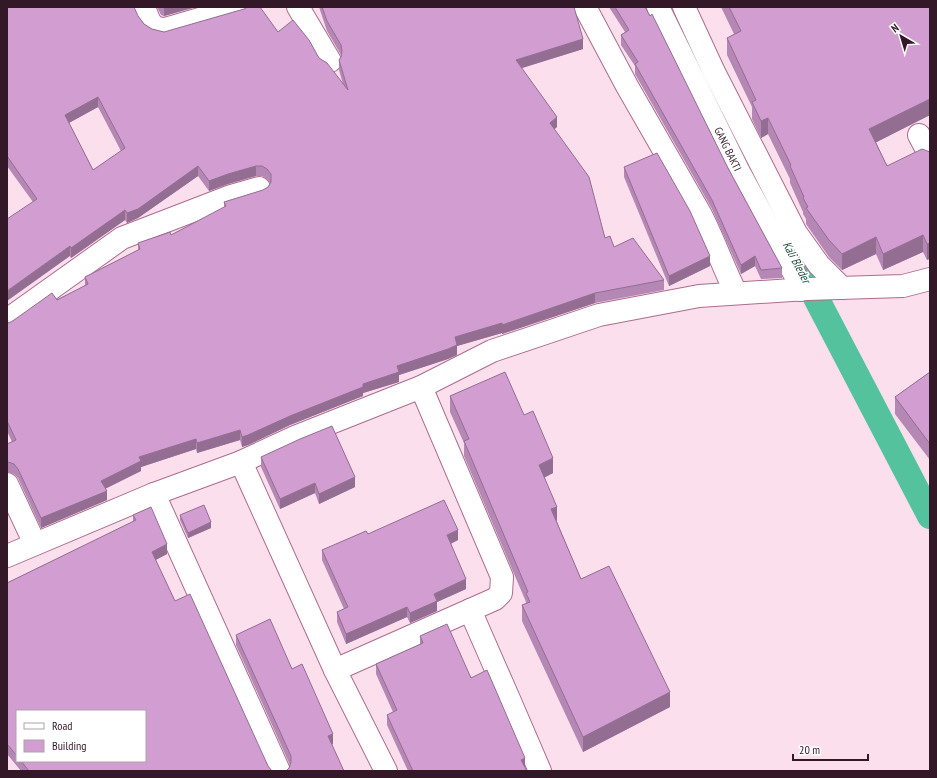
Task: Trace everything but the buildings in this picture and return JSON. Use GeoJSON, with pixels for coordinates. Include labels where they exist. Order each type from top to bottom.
{"type":"FeatureCollection","features":[{"type":"Feature","properties":{"kind":"street"},"geometry":{"type":"LineString","coordinates":[[144,7],[152,25],[157,29],[166,29],[242,7]]}},
{"type":"Feature","properties":{"kind":"street"},"geometry":{"type":"LineString","coordinates":[[298,7],[330,61]]}},
{"type":"Feature","properties":{"kind":"street"},"geometry":{"type":"LineString","coordinates":[[585,7],[627,86],[701,215],[712,236],[719,256],[736,293]]}},
{"type":"Feature","properties":{"kind":"street","name":"GANG BAKTI"},"geometry":{"type":"LineString","coordinates":[[658,7],[739,172],[803,289]]}},
{"type":"Feature","properties":{"kind":"street"},"geometry":{"type":"LineString","coordinates":[[684,7],[714,72],[796,233],[836,288]]}},
{"type":"Feature","properties":{"kind":"street"},"geometry":{"type":"LineString","coordinates":[[919,135],[930,156]]}},
{"type":"Feature","properties":{"kind":"street"},"geometry":{"type":"LineString","coordinates":[[7,320],[122,238],[232,196],[259,188]]}},
{"type":"Feature","properties":{"kind":"street"},"geometry":{"type":"LineString","coordinates":[[7,556],[154,494],[242,462],[295,437],[421,387],[492,351],[599,315],[699,296],[803,289],[903,286],[930,279]]}},
{"type":"Feature","properties":{"kind":"street"},"geometry":{"type":"LineString","coordinates":[[335,670],[495,599],[502,593],[502,577],[421,387]]}},
{"type":"Feature","properties":{"kind":"street"},"geometry":{"type":"LineString","coordinates":[[242,462],[335,670],[386,771]]}},
{"type":"Feature","properties":{"kind":"street"},"geometry":{"type":"LineString","coordinates":[[7,484],[35,544]]}},
{"type":"Feature","properties":{"kind":"street"},"geometry":{"type":"LineString","coordinates":[[154,494],[279,771]]}},
{"type":"Feature","properties":{"kind":"street"},"geometry":{"type":"LineString","coordinates":[[470,610],[540,771]]}},
{"type":"Feature","properties":{"kind":"waterway","name":"Kali Bleder"},"geometry":{"type":"LineString","coordinates":[[801,269],[930,516]]}}]}
